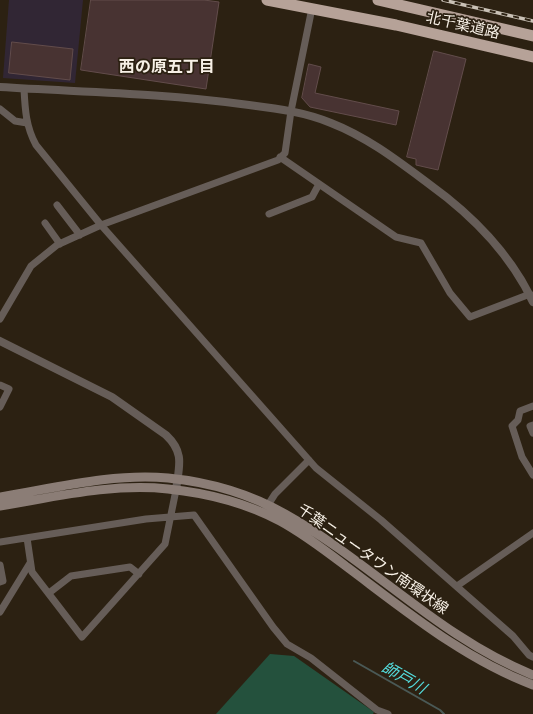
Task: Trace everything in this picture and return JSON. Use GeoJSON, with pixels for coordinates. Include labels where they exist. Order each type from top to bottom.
{"type":"FeatureCollection","features":[{"type":"Feature","properties":{"kind":"highway","name":"北千葉道路"},"geometry":{"type":"LineString","coordinates":[[268,0],[452,37],[533,57]]}},
{"type":"Feature","properties":{"kind":"highway","name":"北千葉道路"},"geometry":{"type":"LineString","coordinates":[[378,0],[533,36]]}},
{"type":"Feature","properties":{"kind":"main road","name":"千葉ニュータウン南環状線"},"geometry":{"type":"LineString","coordinates":[[0,497],[110,479],[137,477],[177,480],[237,492],[266,509],[303,535],[432,630],[491,666],[533,685]]}},
{"type":"Feature","properties":{"kind":"main road","name":"千葉ニュータウン南環状線"},"geometry":{"type":"LineString","coordinates":[[0,506],[112,489],[137,488],[176,490],[266,509],[309,528],[455,633],[497,657],[533,675]]}},
{"type":"Feature","properties":{"kind":"street"},"geometry":{"type":"LineString","coordinates":[[0,319],[31,266],[60,244],[101,225],[278,160],[285,153],[291,111],[312,8]]}},
{"type":"Feature","properties":{"kind":"street"},"geometry":{"type":"LineString","coordinates":[[0,87],[193,98],[291,111],[331,123],[359,135],[451,200],[473,219],[494,241],[517,273],[531,298],[470,317],[450,293],[421,243],[396,237],[280,157]]}},
{"type":"Feature","properties":{"kind":"street"},"geometry":{"type":"LineString","coordinates":[[24,89],[27,123],[30,134],[36,144],[101,225],[316,468],[381,520],[513,636],[529,655],[533,657]]}},
{"type":"Feature","properties":{"kind":"street"},"geometry":{"type":"LineString","coordinates":[[0,109],[15,121],[27,123]]}},
{"type":"Feature","properties":{"kind":"street"},"geometry":{"type":"LineString","coordinates":[[269,214],[312,197],[319,184]]}},
{"type":"Feature","properties":{"kind":"street"},"geometry":{"type":"LineString","coordinates":[[57,205],[80,235]]}},
{"type":"Feature","properties":{"kind":"street"},"geometry":{"type":"LineString","coordinates":[[45,223],[60,244]]}},
{"type":"Feature","properties":{"kind":"street"},"geometry":{"type":"LineString","coordinates":[[0,341],[112,397],[166,435],[173,442],[180,458],[176,490],[165,544],[82,637],[32,572],[27,538]]}},
{"type":"Feature","properties":{"kind":"street"},"geometry":{"type":"LineString","coordinates":[[0,386],[9,389],[0,407]]}},
{"type":"Feature","properties":{"kind":"street"},"geometry":{"type":"LineString","coordinates":[[533,406],[520,411],[518,420],[513,424],[512,428],[522,457],[533,475]]}},
{"type":"Feature","properties":{"kind":"street"},"geometry":{"type":"LineString","coordinates":[[533,425],[530,426],[533,433]]}},
{"type":"Feature","properties":{"kind":"street"},"geometry":{"type":"LineString","coordinates":[[266,509],[275,494],[309,460]]}},
{"type":"Feature","properties":{"kind":"street"},"geometry":{"type":"LineString","coordinates":[[0,542],[146,519],[194,515],[273,627],[287,644],[311,658],[377,710],[388,714]]}},
{"type":"Feature","properties":{"kind":"street"},"geometry":{"type":"LineString","coordinates":[[456,586],[533,533]]}},
{"type":"Feature","properties":{"kind":"street"},"geometry":{"type":"LineString","coordinates":[[0,612],[30,563]]}},
{"type":"Feature","properties":{"kind":"street"},"geometry":{"type":"LineString","coordinates":[[0,565],[2,581],[0,582]]}},
{"type":"Feature","properties":{"kind":"street"},"geometry":{"type":"LineString","coordinates":[[49,593],[71,576],[130,567],[138,574]]}},
{"type":"Feature","properties":{"kind":"shaded area"},"geometry":{"type":"Polygon","coordinates":[[[9,0],[83,0],[75,83],[3,78],[9,0]]]}},
{"type":"Feature","properties":{"kind":"green space"},"geometry":{"type":"Polygon","coordinates":[[[270,654],[294,656],[374,712],[373,714],[216,714],[270,654]]]}},
{"type":"Feature","properties":{"kind":"building"},"geometry":{"type":"Polygon","coordinates":[[[91,0],[204,0],[219,2],[206,89],[81,70],[91,0]]]}},
{"type":"Feature","properties":{"kind":"building"},"geometry":{"type":"Polygon","coordinates":[[[12,42],[73,49],[70,80],[9,73],[12,42]]]}},
{"type":"Feature","properties":{"kind":"building"},"geometry":{"type":"Polygon","coordinates":[[[434,51],[466,59],[438,170],[416,165],[416,159],[407,157],[434,51]]]}},
{"type":"Feature","properties":{"kind":"building"},"geometry":{"type":"Polygon","coordinates":[[[309,64],[321,67],[315,93],[399,111],[396,125],[310,107],[302,98],[309,64]]]}},
{"type":"Feature","properties":{"kind":"waterway","name":"師戸川"},"geometry":{"type":"LineString","coordinates":[[354,661],[440,710],[444,714]]}},
{"type":"Feature","properties":{"kind":"railway"},"geometry":{"type":"LineString","coordinates":[[443,0],[533,21]]}},
{"type":"Feature","properties":{"kind":"district","name":"西の原五丁目"},"geometry":{"type":"Point","coordinates":[167,67]}}]}
